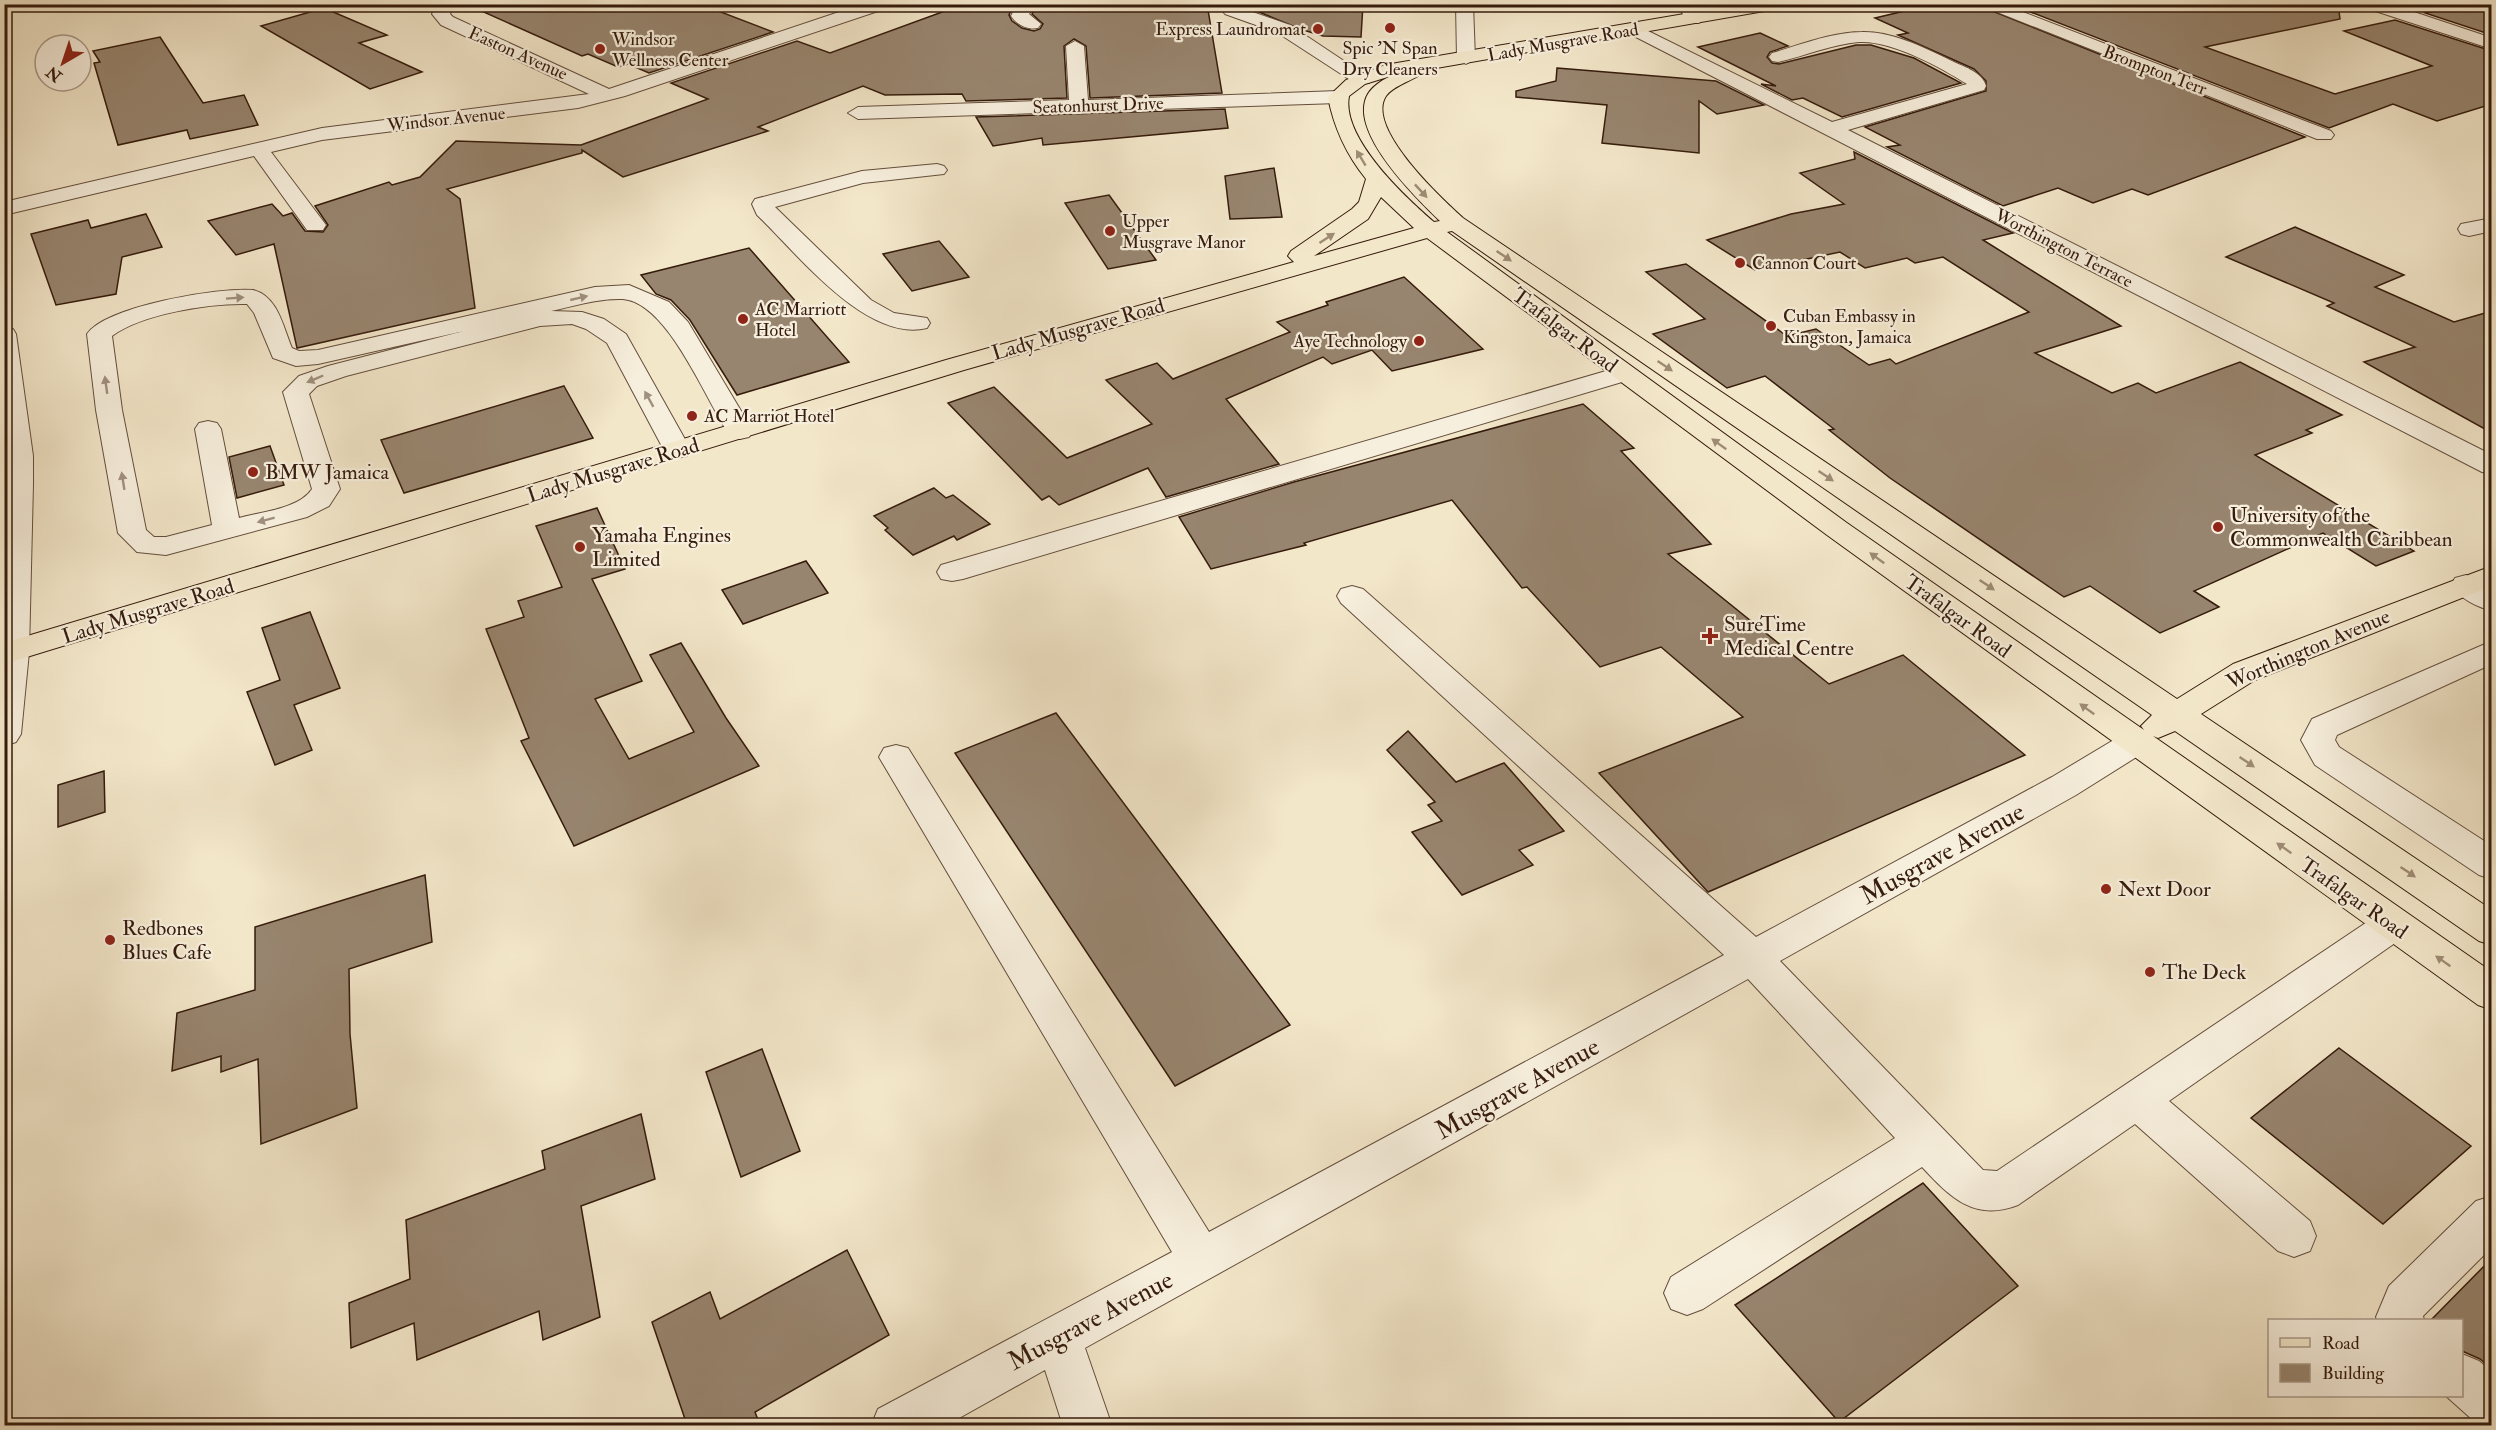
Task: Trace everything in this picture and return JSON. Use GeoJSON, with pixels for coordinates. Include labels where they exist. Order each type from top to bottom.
{"type":"FeatureCollection","features":[{"type":"Feature","properties":{"kind":"main road","name":"Lady Musgrave Road"},"geometry":{"type":"LineString","coordinates":[[1338,97],[1342,91],[1362,79],[1385,71],[1421,67],[1636,30],[1690,12],[1776,4]]}},
{"type":"Feature","properties":{"kind":"main road","name":"Lady Musgrave Road"},"geometry":{"type":"LineString","coordinates":[[9,653],[955,365],[1258,277],[1443,227],[1424,194],[1399,165],[1382,136],[1373,108],[1379,92],[1421,67]]}},
{"type":"Feature","properties":{"kind":"main road"},"geometry":{"type":"LineString","coordinates":[[1338,97],[1340,116],[1349,137],[1375,180],[1443,227]]}},
{"type":"Feature","properties":{"kind":"main road"},"geometry":{"type":"LineString","coordinates":[[1258,277],[1300,255],[1360,214],[1369,202],[1375,180]]}},
{"type":"Feature","properties":{"kind":"main road","name":"Trafalgar Road"},"geometry":{"type":"LineString","coordinates":[[1443,227],[1516,294],[1623,374],[2134,743],[2492,994]]}},
{"type":"Feature","properties":{"kind":"main road","name":"Trafalgar Road"},"geometry":{"type":"LineString","coordinates":[[1443,227],[2176,714],[2492,930]]}},
{"type":"Feature","properties":{"kind":"main road"},"geometry":{"type":"LineString","coordinates":[[1350,252],[1400,248],[1433,254],[1462,265],[1516,294]]}},
{"type":"Feature","properties":{"kind":"main road","name":"Worthington Avenue"},"geometry":{"type":"LineString","coordinates":[[2134,743],[2244,672],[2483,587]]}},
{"type":"Feature","properties":{"kind":"street","name":"Easton Avenue"},"geometry":{"type":"LineString","coordinates":[[446,4],[441,14],[447,21],[607,95]]}},
{"type":"Feature","properties":{"kind":"street","name":"Windsor Avenue"},"geometry":{"type":"LineString","coordinates":[[4,209],[346,129],[554,107],[607,95],[881,4]]}},
{"type":"Feature","properties":{"kind":"street"},"geometry":{"type":"LineString","coordinates":[[1021,4],[1024,8],[1020,16],[1032,24]]}},
{"type":"Feature","properties":{"kind":"street"},"geometry":{"type":"LineString","coordinates":[[1248,4],[1231,10],[1284,28],[1362,79]]}},
{"type":"Feature","properties":{"kind":"street"},"geometry":{"type":"LineString","coordinates":[[1464,4],[1466,59]]}},
{"type":"Feature","properties":{"kind":"street","name":"Brompton Terr"},"geometry":{"type":"LineString","coordinates":[[1985,4],[2324,135]]}},
{"type":"Feature","properties":{"kind":"street"},"geometry":{"type":"LineString","coordinates":[[2372,4],[2492,44]]}},
{"type":"Feature","properties":{"kind":"street","name":"Worthington Terrace"},"geometry":{"type":"LineString","coordinates":[[1636,30],[2492,466]]}},
{"type":"Feature","properties":{"kind":"street"},"geometry":{"type":"LineString","coordinates":[[1778,57],[1845,40],[1869,37],[1930,59],[1976,82],[1977,86],[1970,90],[1830,129]]}},
{"type":"Feature","properties":{"kind":"street"},"geometry":{"type":"LineString","coordinates":[[1075,46],[1079,105]]}},
{"type":"Feature","properties":{"kind":"street","name":"Seatonhurst Drive"},"geometry":{"type":"LineString","coordinates":[[858,113],[1338,97]]}},
{"type":"Feature","properties":{"kind":"street"},"geometry":{"type":"LineString","coordinates":[[258,148],[315,225]]}},
{"type":"Feature","properties":{"kind":"street"},"geometry":{"type":"LineString","coordinates":[[918,323],[888,319],[863,305],[765,210],[764,204],[862,177],[937,170]]}},
{"type":"Feature","properties":{"kind":"street"},"geometry":{"type":"LineString","coordinates":[[2469,229],[2492,224]]}},
{"type":"Feature","properties":{"kind":"street"},"geometry":{"type":"LineString","coordinates":[[677,450],[617,339],[595,324],[574,316],[540,319],[336,371],[308,381],[296,392],[326,489],[319,500],[297,511],[227,530],[166,546],[147,546],[132,533],[109,410],[99,334],[111,324],[129,317],[236,296],[254,297],[263,305],[282,353],[296,359],[318,357],[595,294],[629,292],[661,307],[679,327],[740,431]]}},
{"type":"Feature","properties":{"kind":"street"},"geometry":{"type":"LineString","coordinates":[[4,334],[11,449],[9,653],[4,734]]}},
{"type":"Feature","properties":{"kind":"street"},"geometry":{"type":"LineString","coordinates":[[952,572],[1623,374]]}},
{"type":"Feature","properties":{"kind":"street"},"geometry":{"type":"LineString","coordinates":[[208,429],[227,530]]}},
{"type":"Feature","properties":{"kind":"street"},"geometry":{"type":"LineString","coordinates":[[1352,596],[1752,957],[1965,1183],[1982,1190],[2003,1191],[2392,925]]}},
{"type":"Feature","properties":{"kind":"street"},"geometry":{"type":"LineString","coordinates":[[2492,651],[2324,727],[2318,740],[2327,756],[2492,865]]}},
{"type":"Feature","properties":{"kind":"street","name":"Musgrave Avenue"},"geometry":{"type":"LineString","coordinates":[[895,1425],[2064,786],[2134,743]]}},
{"type":"Feature","properties":{"kind":"street"},"geometry":{"type":"LineString","coordinates":[[896,757],[1201,1259]]}},
{"type":"Feature","properties":{"kind":"street"},"geometry":{"type":"LineString","coordinates":[[2138,1100],[2294,1236]]}},
{"type":"Feature","properties":{"kind":"street"},"geometry":{"type":"LineString","coordinates":[[1687,1293],[1926,1141]]}},
{"type":"Feature","properties":{"kind":"street"},"geometry":{"type":"LineString","coordinates":[[2400,1319],[2399,1317],[2405,1302],[2492,1216]]}},
{"type":"Feature","properties":{"kind":"street"},"geometry":{"type":"LineString","coordinates":[[1058,1336],[1088,1425]]}},
{"type":"Feature","properties":{"kind":"street"},"geometry":{"type":"LineString","coordinates":[[2463,1379],[2492,1405]]}},
{"type":"Feature","properties":{"kind":"building"},"geometry":{"type":"Polygon","coordinates":[[[466,4],[700,4],[773,32],[649,73],[628,64],[618,67],[588,54],[582,56],[466,4]]]}},
{"type":"Feature","properties":{"kind":"building"},"geometry":{"type":"Polygon","coordinates":[[[964,4],[1011,4],[1009,15],[1012,21],[1022,28],[1034,31],[1040,29],[1043,24],[1032,14],[1035,8],[1033,4],[1207,4],[1222,93],[1090,98],[1086,46],[1074,39],[1064,46],[1067,98],[966,101],[962,94],[885,95],[863,86],[758,127],[768,131],[623,177],[582,150],[582,153],[447,189],[460,199],[475,308],[297,348],[274,244],[236,255],[208,221],[272,204],[283,216],[292,213],[305,231],[323,232],[328,225],[315,206],[389,182],[392,185],[420,177],[456,141],[581,145],[708,99],[671,83],[797,41],[830,53],[964,4]]]}},
{"type":"Feature","properties":{"kind":"building"},"geometry":{"type":"Polygon","coordinates":[[[1258,4],[1363,4],[1361,37],[1323,36],[1300,29],[1252,9],[1258,4]]]}},
{"type":"Feature","properties":{"kind":"building"},"geometry":{"type":"Polygon","coordinates":[[[1934,4],[1975,4],[2305,137],[2148,195],[2132,189],[2093,203],[2058,188],[2003,206],[1887,147],[1900,145],[1865,127],[1986,91],[1986,81],[1974,69],[1898,35],[1908,33],[1875,18],[1934,4]]]}},
{"type":"Feature","properties":{"kind":"building"},"geometry":{"type":"Polygon","coordinates":[[[2010,4],[2234,4],[2242,8],[2260,4],[2338,4],[2340,19],[2205,47],[2335,94],[2432,66],[2344,31],[2395,20],[2492,51],[2492,104],[2437,121],[2393,104],[2329,128],[2010,4]]]}},
{"type":"Feature","properties":{"kind":"building"},"geometry":{"type":"Polygon","coordinates":[[[2467,4],[2492,4],[2492,35],[2425,13],[2467,4]]]}},
{"type":"Feature","properties":{"kind":"building"},"geometry":{"type":"Polygon","coordinates":[[[324,8],[387,35],[359,43],[422,72],[370,89],[261,26],[324,8]]]}},
{"type":"Feature","properties":{"kind":"building"},"geometry":{"type":"Polygon","coordinates":[[[1760,33],[1788,46],[1770,52],[1767,57],[1772,63],[1779,64],[1856,45],[1871,45],[1914,58],[1961,83],[1842,117],[1803,98],[1792,100],[1761,84],[1776,86],[1698,47],[1760,33]]]}},
{"type":"Feature","properties":{"kind":"building"},"geometry":{"type":"Polygon","coordinates":[[[160,37],[203,103],[244,95],[258,125],[190,139],[187,130],[118,145],[94,63],[100,62],[93,51],[160,37]]]}},
{"type":"Feature","properties":{"kind":"building"},"geometry":{"type":"Polygon","coordinates":[[[1557,68],[1716,81],[1764,105],[1717,114],[1699,101],[1699,153],[1602,143],[1607,105],[1516,97],[1516,91],[1556,81],[1557,68]]]}},
{"type":"Feature","properties":{"kind":"building"},"geometry":{"type":"Polygon","coordinates":[[[1225,109],[1228,128],[1043,145],[1042,138],[993,146],[976,117],[1225,109]]]}},
{"type":"Feature","properties":{"kind":"building"},"geometry":{"type":"Polygon","coordinates":[[[1854,152],[2013,233],[1983,240],[2121,326],[2035,353],[2112,393],[2138,383],[2156,393],[2240,362],[2342,415],[2306,430],[2312,433],[2255,455],[2414,551],[2376,566],[2323,533],[2194,591],[2219,607],[2160,633],[2090,586],[2064,597],[1890,478],[1829,430],[1834,429],[1765,376],[1727,388],[1653,334],[1705,319],[1646,272],[1686,264],[1787,336],[1816,329],[1869,365],[1890,359],[1896,364],[2029,312],[1943,257],[1915,263],[1907,258],[1865,268],[1840,252],[1755,270],[1707,240],[1791,214],[1844,204],[1800,173],[1855,159],[1854,152]]]}},
{"type":"Feature","properties":{"kind":"building"},"geometry":{"type":"Polygon","coordinates":[[[1274,168],[1282,217],[1230,219],[1225,176],[1274,168]]]}},
{"type":"Feature","properties":{"kind":"building","name":"Upper Musgrave Manor"},"geometry":{"type":"Polygon","coordinates":[[[1109,195],[1156,260],[1108,269],[1065,203],[1109,195]]]}},
{"type":"Feature","properties":{"kind":"building"},"geometry":{"type":"Polygon","coordinates":[[[146,214],[162,247],[122,257],[116,294],[56,305],[31,234],[88,220],[91,228],[146,214]]]}},
{"type":"Feature","properties":{"kind":"building"},"geometry":{"type":"Polygon","coordinates":[[[2295,227],[2404,275],[2375,287],[2454,322],[2492,311],[2492,433],[2364,362],[2415,347],[2327,306],[2334,303],[2226,257],[2295,227]]]}},
{"type":"Feature","properties":{"kind":"building"},"geometry":{"type":"Polygon","coordinates":[[[939,241],[969,277],[912,291],[883,254],[939,241]]]}},
{"type":"Feature","properties":{"kind":"building","name":"AC Marriott Hotel"},"geometry":{"type":"Polygon","coordinates":[[[749,248],[849,362],[737,395],[690,320],[671,300],[656,294],[641,275],[749,248]]]}},
{"type":"Feature","properties":{"kind":"building"},"geometry":{"type":"Polygon","coordinates":[[[1404,277],[1483,349],[1392,371],[1372,350],[1332,364],[1323,357],[1226,399],[1279,464],[1166,497],[1148,468],[1059,505],[1049,496],[1042,500],[948,403],[994,387],[1067,458],[1152,424],[1106,380],[1157,363],[1173,379],[1290,332],[1277,322],[1328,305],[1326,302],[1404,277]]]}},
{"type":"Feature","properties":{"kind":"building"},"geometry":{"type":"Polygon","coordinates":[[[564,386],[593,438],[404,493],[381,440],[564,386]]]}},
{"type":"Feature","properties":{"kind":"building"},"geometry":{"type":"Polygon","coordinates":[[[1583,404],[1634,448],[1621,451],[1711,544],[1668,554],[1829,684],[1903,655],[2025,755],[1708,892],[1599,773],[1743,717],[1661,647],[1600,667],[1527,587],[1522,588],[1452,500],[1304,543],[1306,545],[1211,569],[1179,517],[1294,482],[1583,404]]]}},
{"type":"Feature","properties":{"kind":"building","name":"BMW Jamaica"},"geometry":{"type":"Polygon","coordinates":[[[270,446],[284,485],[237,498],[229,457],[270,446]]]}},
{"type":"Feature","properties":{"kind":"building"},"geometry":{"type":"Polygon","coordinates":[[[934,488],[946,498],[953,495],[990,524],[957,540],[954,536],[913,555],[885,530],[888,528],[874,516],[934,488]]]}},
{"type":"Feature","properties":{"kind":"building"},"geometry":{"type":"Polygon","coordinates":[[[597,508],[625,569],[592,579],[642,681],[595,699],[629,759],[694,732],[650,655],[681,643],[726,718],[759,766],[574,846],[521,741],[529,738],[486,629],[524,617],[518,601],[562,587],[536,526],[597,508]]]}},
{"type":"Feature","properties":{"kind":"building"},"geometry":{"type":"Polygon","coordinates":[[[806,561],[828,593],[743,624],[722,590],[806,561]]]}},
{"type":"Feature","properties":{"kind":"building"},"geometry":{"type":"Polygon","coordinates":[[[310,612],[340,688],[294,705],[312,750],[275,765],[247,692],[280,680],[262,628],[310,612]]]}},
{"type":"Feature","properties":{"kind":"building"},"geometry":{"type":"Polygon","coordinates":[[[1056,713],[1290,1025],[1175,1086],[955,753],[1056,713]]]}},
{"type":"Feature","properties":{"kind":"building"},"geometry":{"type":"Polygon","coordinates":[[[1408,731],[1456,782],[1504,763],[1564,831],[1519,850],[1533,865],[1462,895],[1412,832],[1442,821],[1428,805],[1435,802],[1387,750],[1408,731]]]}},
{"type":"Feature","properties":{"kind":"building"},"geometry":{"type":"Polygon","coordinates":[[[104,771],[105,812],[58,827],[58,785],[104,771]]]}},
{"type":"Feature","properties":{"kind":"building"},"geometry":{"type":"Polygon","coordinates":[[[425,875],[432,942],[349,969],[350,1034],[357,1108],[261,1144],[258,1059],[221,1072],[221,1056],[172,1071],[177,1013],[255,990],[255,927],[425,875]]]}},
{"type":"Feature","properties":{"kind":"building"},"geometry":{"type":"Polygon","coordinates":[[[2339,1048],[2471,1146],[2383,1224],[2251,1118],[2339,1048]]]}},
{"type":"Feature","properties":{"kind":"building"},"geometry":{"type":"Polygon","coordinates":[[[762,1049],[800,1151],[741,1177],[706,1072],[762,1049]]]}},
{"type":"Feature","properties":{"kind":"building"},"geometry":{"type":"Polygon","coordinates":[[[641,1114],[655,1179],[581,1206],[600,1317],[543,1340],[539,1311],[417,1360],[414,1323],[351,1348],[349,1303],[410,1279],[406,1220],[545,1169],[542,1151],[641,1114]]]}},
{"type":"Feature","properties":{"kind":"building"},"geometry":{"type":"Polygon","coordinates":[[[1923,1183],[2018,1286],[1839,1422],[1735,1305],[1923,1183]]]}},
{"type":"Feature","properties":{"kind":"building"},"geometry":{"type":"Polygon","coordinates":[[[847,1250],[889,1335],[755,1412],[760,1425],[687,1425],[652,1322],[710,1292],[720,1319],[847,1250]]]}},
{"type":"Feature","properties":{"kind":"building"},"geometry":{"type":"Polygon","coordinates":[[[2492,1258],[2492,1369],[2480,1359],[2463,1351],[2463,1319],[2432,1319],[2492,1258]]]}},
{"type":"Feature","properties":{"kind":"place","name":"Spic 'N Span Dry Cleaners"},"geometry":{"type":"Point","coordinates":[1390,28]}},
{"type":"Feature","properties":{"kind":"place","name":"Express Laundromat"},"geometry":{"type":"Point","coordinates":[1318,29]}},
{"type":"Feature","properties":{"kind":"place","name":"Windsor Wellness Center"},"geometry":{"type":"Point","coordinates":[600,49]}},
{"type":"Feature","properties":{"kind":"place","name":"Upper Musgrave Manor"},"geometry":{"type":"Point","coordinates":[1110,231]}},
{"type":"Feature","properties":{"kind":"place","name":"Cannon Court"},"geometry":{"type":"Point","coordinates":[1740,263]}},
{"type":"Feature","properties":{"kind":"place","name":"AC Marriott Hotel"},"geometry":{"type":"Point","coordinates":[743,319]}},
{"type":"Feature","properties":{"kind":"place","name":"Cuban Embassy in Kingston, Jamaica"},"geometry":{"type":"Point","coordinates":[1771,326]}},
{"type":"Feature","properties":{"kind":"place","name":"Aye Technology"},"geometry":{"type":"Point","coordinates":[1419,341]}},
{"type":"Feature","properties":{"kind":"place","name":"AC Marriot Hotel"},"geometry":{"type":"Point","coordinates":[692,416]}},
{"type":"Feature","properties":{"kind":"place","name":"BMW Jamaica"},"geometry":{"type":"Point","coordinates":[253,472]}},
{"type":"Feature","properties":{"kind":"place","name":"University of the Commonwealth Caribbean"},"geometry":{"type":"Point","coordinates":[2218,527]}},
{"type":"Feature","properties":{"kind":"place","name":"Yamaha Engines Limited"},"geometry":{"type":"Point","coordinates":[580,547]}},
{"type":"Feature","properties":{"kind":"place","name":"SureTime Medical Centre"},"geometry":{"type":"Point","coordinates":[1710,636]}},
{"type":"Feature","properties":{"kind":"place","name":"Next Door"},"geometry":{"type":"Point","coordinates":[2106,889]}},
{"type":"Feature","properties":{"kind":"place","name":"Redbones Blues Cafe"},"geometry":{"type":"Point","coordinates":[110,940]}},
{"type":"Feature","properties":{"kind":"place","name":"The Deck"},"geometry":{"type":"Point","coordinates":[2150,972]}}]}
